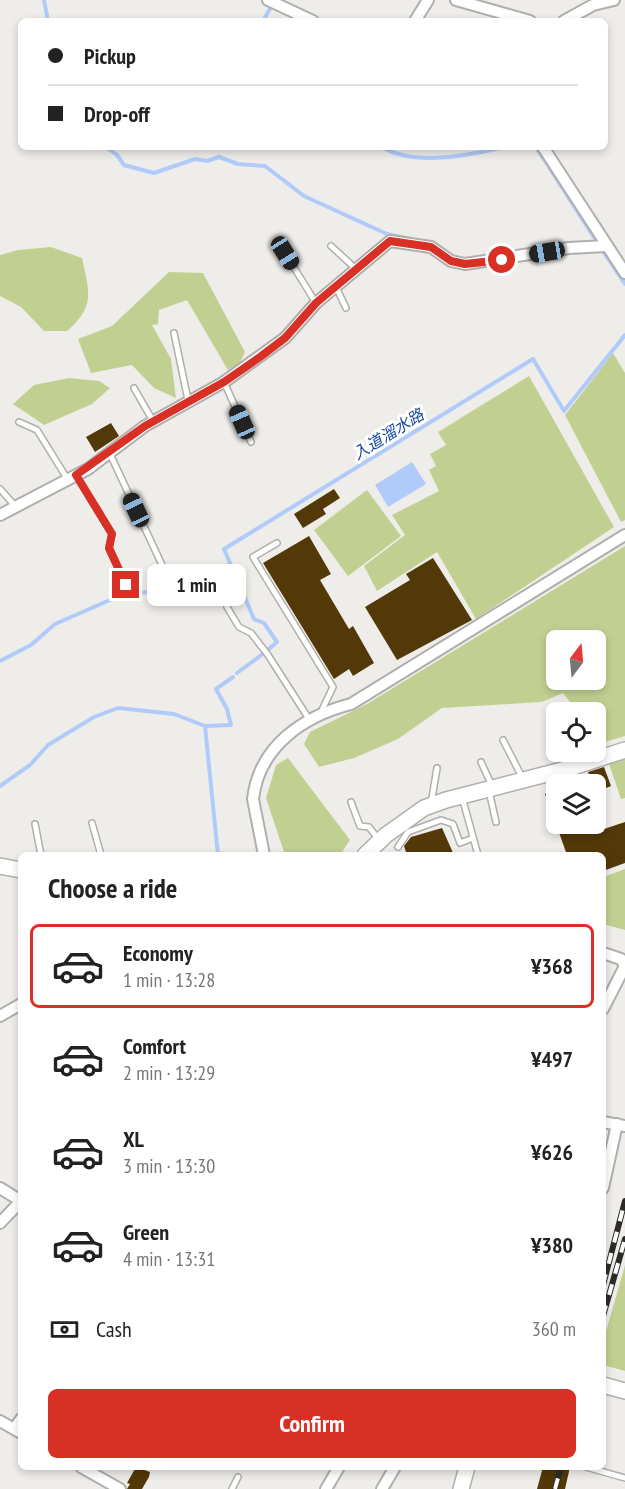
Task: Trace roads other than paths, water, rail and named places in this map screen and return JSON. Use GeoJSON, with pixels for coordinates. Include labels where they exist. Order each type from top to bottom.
{"type":"FeatureCollection","features":[{"type":"Feature","properties":{"kind":"street"},"geometry":{"type":"LineString","coordinates":[[417,18],[428,0]]}},
{"type":"Feature","properties":{"kind":"street"},"geometry":{"type":"LineString","coordinates":[[456,0],[519,18]]}},
{"type":"Feature","properties":{"kind":"street"},"geometry":{"type":"LineString","coordinates":[[569,18],[594,2],[614,0]]}},
{"type":"Feature","properties":{"kind":"street"},"geometry":{"type":"LineString","coordinates":[[271,1],[307,18]]}},
{"type":"Feature","properties":{"kind":"street"},"geometry":{"type":"LineString","coordinates":[[545,150],[625,273]]}},
{"type":"Feature","properties":{"kind":"street"},"geometry":{"type":"LineString","coordinates":[[0,515],[72,478],[110,454],[153,421],[224,382],[285,338],[316,303],[390,241],[431,247],[451,261],[465,264],[569,248],[606,246]]}},
{"type":"Feature","properties":{"kind":"street"},"geometry":{"type":"LineString","coordinates":[[263,852],[254,799],[257,780],[276,748],[288,734],[321,712],[351,704],[625,535]]}},
{"type":"Feature","properties":{"kind":"street"},"geometry":{"type":"LineString","coordinates":[[368,852],[409,818],[431,806],[490,788],[570,768],[625,750]]}},
{"type":"Feature","properties":{"kind":"street"},"geometry":{"type":"LineString","coordinates":[[0,866],[18,869]]}},
{"type":"Feature","properties":{"kind":"street"},"geometry":{"type":"LineString","coordinates":[[606,954],[621,959],[625,966],[606,1003]]}},
{"type":"Feature","properties":{"kind":"street"},"geometry":{"type":"LineString","coordinates":[[0,1016],[18,1006]]}},
{"type":"Feature","properties":{"kind":"street"},"geometry":{"type":"LineString","coordinates":[[606,1122],[622,1123],[606,1178]]}},
{"type":"Feature","properties":{"kind":"street"},"geometry":{"type":"LineString","coordinates":[[0,1188],[18,1199]]}},
{"type":"Feature","properties":{"kind":"street"},"geometry":{"type":"LineString","coordinates":[[0,1223],[18,1204]]}},
{"type":"Feature","properties":{"kind":"street"},"geometry":{"type":"LineString","coordinates":[[606,1386],[625,1391]]}},
{"type":"Feature","properties":{"kind":"street"},"geometry":{"type":"LineString","coordinates":[[0,1421],[18,1431]]}},
{"type":"Feature","properties":{"kind":"street"},"geometry":{"type":"LineString","coordinates":[[87,1470],[120,1489]]}},
{"type":"Feature","properties":{"kind":"street"},"geometry":{"type":"LineString","coordinates":[[326,1489],[337,1470]]}},
{"type":"Feature","properties":{"kind":"street"},"geometry":{"type":"LineString","coordinates":[[382,1489],[393,1470]]}},
{"type":"Feature","properties":{"kind":"street"},"geometry":{"type":"LineString","coordinates":[[461,1489],[466,1470]]}},
{"type":"Feature","properties":{"kind":"lane"},"geometry":{"type":"LineString","coordinates":[[331,246],[356,269]]}},
{"type":"Feature","properties":{"kind":"lane"},"geometry":{"type":"LineString","coordinates":[[285,253],[316,303]]}},
{"type":"Feature","properties":{"kind":"lane"},"geometry":{"type":"LineString","coordinates":[[336,287],[346,308]]}},
{"type":"Feature","properties":{"kind":"lane"},"geometry":{"type":"LineString","coordinates":[[174,333],[188,400]]}},
{"type":"Feature","properties":{"kind":"lane"},"geometry":{"type":"LineString","coordinates":[[224,382],[251,442]]}},
{"type":"Feature","properties":{"kind":"lane"},"geometry":{"type":"LineString","coordinates":[[134,388],[153,421]]}},
{"type":"Feature","properties":{"kind":"lane"},"geometry":{"type":"LineString","coordinates":[[19,423],[37,430],[112,534],[109,548],[126,585]]}},
{"type":"Feature","properties":{"kind":"lane"},"geometry":{"type":"LineString","coordinates":[[110,454],[163,567]]}},
{"type":"Feature","properties":{"kind":"lane"},"geometry":{"type":"LineString","coordinates":[[0,489],[16,507]]}},
{"type":"Feature","properties":{"kind":"lane"},"geometry":{"type":"LineString","coordinates":[[278,543],[253,557],[333,687],[321,712]]}},
{"type":"Feature","properties":{"kind":"lane"},"geometry":{"type":"LineString","coordinates":[[227,607],[239,627],[251,633],[263,648],[309,719]]}},
{"type":"Feature","properties":{"kind":"lane"},"geometry":{"type":"LineString","coordinates":[[504,740],[524,780]]}},
{"type":"Feature","properties":{"kind":"lane"},"geometry":{"type":"LineString","coordinates":[[481,762],[490,788],[496,822]]}},
{"type":"Feature","properties":{"kind":"lane"},"geometry":{"type":"LineString","coordinates":[[566,762],[572,774]]}},
{"type":"Feature","properties":{"kind":"lane"},"geometry":{"type":"LineString","coordinates":[[431,806],[431,788],[437,768]]}},
{"type":"Feature","properties":{"kind":"lane"},"geometry":{"type":"LineString","coordinates":[[461,796],[477,852]]}},
{"type":"Feature","properties":{"kind":"lane"},"geometry":{"type":"LineString","coordinates":[[351,802],[360,826],[369,827],[380,841]]}},
{"type":"Feature","properties":{"kind":"lane"},"geometry":{"type":"LineString","coordinates":[[398,847],[408,832],[441,820],[453,824],[460,843],[473,838]]}},
{"type":"Feature","properties":{"kind":"lane"},"geometry":{"type":"LineString","coordinates":[[92,823],[99,852]]}},
{"type":"Feature","properties":{"kind":"lane"},"geometry":{"type":"LineString","coordinates":[[34,824],[40,852]]}},
{"type":"Feature","properties":{"kind":"lane"},"geometry":{"type":"LineString","coordinates":[[597,1470],[625,1478]]}},
{"type":"Feature","properties":{"kind":"lane"},"geometry":{"type":"LineString","coordinates":[[232,1489],[238,1477]]}},
{"type":"Feature","properties":{"kind":"water"},"geometry":{"type":"Polygon","coordinates":[[[412,462],[426,484],[388,507],[375,485],[412,462]]]}},
{"type":"Feature","properties":{"kind":"waterway"},"geometry":{"type":"LineString","coordinates":[[44,0],[47,18]]}},
{"type":"Feature","properties":{"kind":"waterway"},"geometry":{"type":"LineString","coordinates":[[265,18],[271,7]]}},
{"type":"Feature","properties":{"kind":"waterway"},"geometry":{"type":"LineString","coordinates":[[110,150],[124,165],[154,173],[195,159],[207,161],[219,157],[238,164],[265,166],[304,196],[387,234],[411,239]]}},
{"type":"Feature","properties":{"kind":"waterway"},"geometry":{"type":"LineString","coordinates":[[388,150],[410,157],[426,158],[443,158],[490,150]]}},
{"type":"Feature","properties":{"kind":"waterway"},"geometry":{"type":"LineString","coordinates":[[538,150],[597,242],[594,242]]}},
{"type":"Feature","properties":{"kind":"waterway"},"geometry":{"type":"LineString","coordinates":[[538,248],[566,244]]}},
{"type":"Feature","properties":{"kind":"waterway"},"geometry":{"type":"LineString","coordinates":[[603,251],[625,284]]}},
{"type":"Feature","properties":{"kind":"waterway","name":"入道溜水路"},"geometry":{"type":"LineString","coordinates":[[269,649],[277,642],[264,623],[254,619],[224,549],[533,359],[564,411],[625,335]]}},
{"type":"Feature","properties":{"kind":"waterway"},"geometry":{"type":"LineString","coordinates":[[0,661],[31,645],[55,624],[119,596],[147,592],[172,595],[233,569]]}},
{"type":"Feature","properties":{"kind":"waterway","name":"入道溜水路"},"geometry":{"type":"LineString","coordinates":[[237,673],[264,653]]}},
{"type":"Feature","properties":{"kind":"waterway","name":"入道溜水路"},"geometry":{"type":"LineString","coordinates":[[0,786],[30,765],[48,745],[94,717],[118,708],[174,714],[205,726],[231,725],[227,709],[216,689],[233,677]]}},
{"type":"Feature","properties":{"kind":"waterway"},"geometry":{"type":"LineString","coordinates":[[205,726],[218,852]]}},
{"type":"Feature","properties":{"kind":"railway"},"geometry":{"type":"LineString","coordinates":[[606,1274],[625,1201]]}},
{"type":"Feature","properties":{"kind":"railway"},"geometry":{"type":"LineString","coordinates":[[606,1306],[625,1239]]}},
{"type":"Feature","properties":{"kind":"railway"},"geometry":{"type":"LineString","coordinates":[[555,1489],[560,1470]]}}]}
